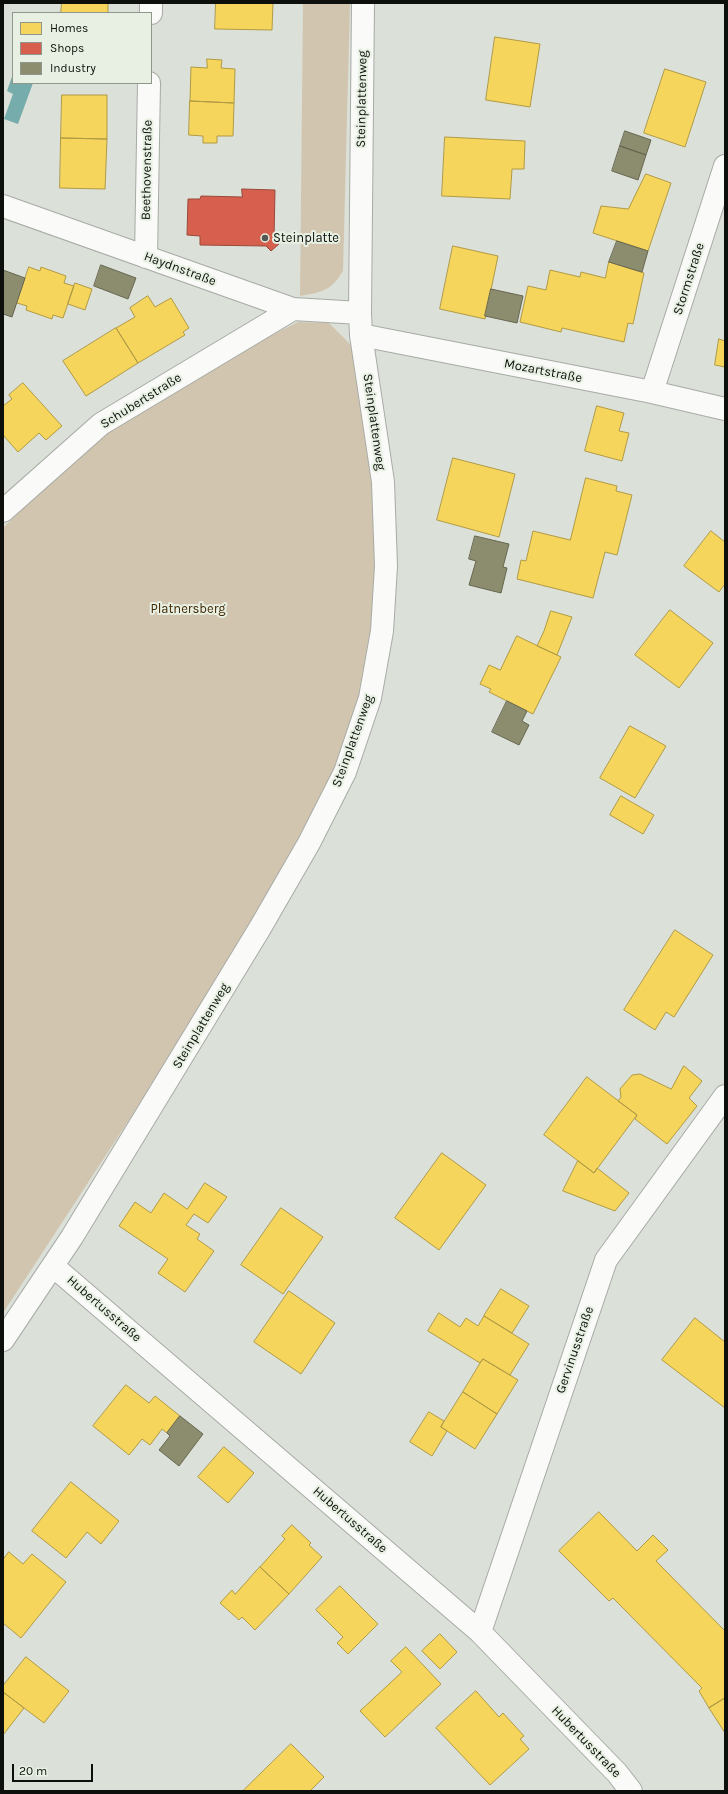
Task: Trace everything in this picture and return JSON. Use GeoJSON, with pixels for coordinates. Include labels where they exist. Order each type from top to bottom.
{"type":"FeatureCollection","features":[{"type":"Feature","properties":{"kind":"street","name":"Steinplattenweg"},"geometry":{"type":"LineString","coordinates":[[3,1340],[72,1237],[256,935],[309,843],[345,772],[370,698],[382,631],[386,566],[383,482],[361,335],[360,313],[364,3]]}},
{"type":"Feature","properties":{"kind":"street","name":"Beethovenstraße"},"geometry":{"type":"LineString","coordinates":[[146,256],[149,84]]}},
{"type":"Feature","properties":{"kind":"street","name":"Stormstraße"},"geometry":{"type":"LineString","coordinates":[[652,392],[725,166]]}},
{"type":"Feature","properties":{"kind":"street","name":"Haydnstraße"},"geometry":{"type":"LineString","coordinates":[[3,206],[293,309],[360,313]]}},
{"type":"Feature","properties":{"kind":"street","name":"Schubertstraße"},"geometry":{"type":"LineString","coordinates":[[3,511],[101,424],[293,309]]}},
{"type":"Feature","properties":{"kind":"street","name":"Mozartstraße"},"geometry":{"type":"LineString","coordinates":[[361,335],[652,392],[725,409]]}},
{"type":"Feature","properties":{"kind":"street","name":"Gervinusstraße"},"geometry":{"type":"LineString","coordinates":[[480,1632],[606,1260],[725,1096]]}},
{"type":"Feature","properties":{"kind":"street","name":"Hubertusstraße"},"geometry":{"type":"LineString","coordinates":[[53,1266],[480,1632],[617,1773],[631,1791]]}},
{"type":"Feature","properties":{"kind":"green space"},"geometry":{"type":"Polygon","coordinates":[[[303,3],[350,3],[343,271],[339,278],[325,290],[300,296],[303,3]]]}},
{"type":"Feature","properties":{"kind":"green space","name":"Platnersberg"},"geometry":{"type":"Polygon","coordinates":[[[298,322],[329,323],[352,346],[378,502],[378,579],[370,656],[353,722],[329,785],[240,942],[140,1103],[3,1313],[3,528],[36,495],[106,434],[270,336],[298,322]]]}},
{"type":"Feature","properties":{"kind":"water"},"geometry":{"type":"Polygon","coordinates":[[[12,77],[12,84],[33,84],[18,124],[4,119],[13,94],[7,91],[12,77]]]}},
{"type":"Feature","properties":{"kind":"building: Homes"},"geometry":{"type":"Polygon","coordinates":[[[62,3],[108,3],[108,12],[61,12],[62,3]]]}},
{"type":"Feature","properties":{"kind":"building: Homes"},"geometry":{"type":"Polygon","coordinates":[[[216,3],[273,3],[272,30],[215,29],[216,3]]]}},
{"type":"Feature","properties":{"kind":"building: Homes"},"geometry":{"type":"Polygon","coordinates":[[[495,37],[540,44],[530,107],[486,100],[495,37]]]}},
{"type":"Feature","properties":{"kind":"building: Homes"},"geometry":{"type":"Polygon","coordinates":[[[207,59],[222,60],[221,68],[235,69],[234,103],[190,101],[191,67],[207,68],[207,59]]]}},
{"type":"Feature","properties":{"kind":"building: Homes"},"geometry":{"type":"Polygon","coordinates":[[[665,69],[706,82],[685,147],[644,133],[665,69]]]}},
{"type":"Feature","properties":{"kind":"building: Homes"},"geometry":{"type":"Polygon","coordinates":[[[62,95],[107,95],[107,139],[61,138],[62,95]]]}},
{"type":"Feature","properties":{"kind":"building: Homes"},"geometry":{"type":"Polygon","coordinates":[[[190,101],[234,103],[233,136],[217,136],[217,143],[203,143],[203,136],[189,135],[190,101]]]}},
{"type":"Feature","properties":{"kind":"building: Homes"},"geometry":{"type":"Polygon","coordinates":[[[445,137],[525,141],[524,169],[512,169],[510,199],[442,196],[445,137]]]}},
{"type":"Feature","properties":{"kind":"building: Homes"},"geometry":{"type":"Polygon","coordinates":[[[61,138],[107,139],[105,189],[60,188],[61,138]]]}},
{"type":"Feature","properties":{"kind":"building: Homes"},"geometry":{"type":"Polygon","coordinates":[[[646,174],[671,183],[648,251],[593,233],[601,206],[628,209],[646,174]]]}},
{"type":"Feature","properties":{"kind":"building: Homes"},"geometry":{"type":"Polygon","coordinates":[[[453,246],[498,256],[485,319],[440,309],[453,246]]]}},
{"type":"Feature","properties":{"kind":"building: Homes"},"geometry":{"type":"Polygon","coordinates":[[[609,262],[644,273],[633,324],[628,323],[624,342],[562,328],[561,332],[520,322],[528,286],[546,290],[550,270],[580,277],[581,272],[605,278],[609,262]]]}},
{"type":"Feature","properties":{"kind":"building: Homes"},"geometry":{"type":"Polygon","coordinates":[[[29,267],[40,271],[41,267],[66,276],[64,283],[74,286],[63,318],[53,315],[52,319],[26,310],[27,306],[17,303],[29,267]]]}},
{"type":"Feature","properties":{"kind":"building: Homes"},"geometry":{"type":"Polygon","coordinates":[[[75,283],[92,289],[85,310],[68,304],[75,283]]]}},
{"type":"Feature","properties":{"kind":"building: Homes"},"geometry":{"type":"Polygon","coordinates":[[[148,296],[155,307],[171,298],[189,328],[183,332],[185,335],[138,363],[116,328],[135,317],[130,308],[148,296]]]}},
{"type":"Feature","properties":{"kind":"building: Homes"},"geometry":{"type":"Polygon","coordinates":[[[116,328],[138,363],[86,396],[63,361],[116,328]]]}},
{"type":"Feature","properties":{"kind":"building: Homes"},"geometry":{"type":"Polygon","coordinates":[[[719,339],[725,341],[725,367],[715,365],[719,339]]]}},
{"type":"Feature","properties":{"kind":"building: Homes"},"geometry":{"type":"Polygon","coordinates":[[[23,383],[62,426],[46,440],[39,433],[18,452],[3,435],[3,406],[12,399],[9,395],[23,383]]]}},
{"type":"Feature","properties":{"kind":"building: Homes"},"geometry":{"type":"Polygon","coordinates":[[[597,406],[624,413],[619,431],[629,433],[622,461],[585,451],[597,406]]]}},
{"type":"Feature","properties":{"kind":"building: Homes"},"geometry":{"type":"Polygon","coordinates":[[[453,458],[515,474],[499,537],[437,520],[453,458]]]}},
{"type":"Feature","properties":{"kind":"building: Homes"},"geometry":{"type":"Polygon","coordinates":[[[586,478],[617,486],[616,491],[632,495],[617,555],[605,552],[593,598],[517,579],[521,560],[526,561],[533,531],[570,540],[586,478]]]}},
{"type":"Feature","properties":{"kind":"building: Homes"},"geometry":{"type":"Polygon","coordinates":[[[711,531],[725,542],[725,584],[719,592],[684,566],[711,531]]]}},
{"type":"Feature","properties":{"kind":"building: Homes"},"geometry":{"type":"Polygon","coordinates":[[[670,610],[713,643],[679,688],[635,655],[670,610]]]}},
{"type":"Feature","properties":{"kind":"building: Homes"},"geometry":{"type":"Polygon","coordinates":[[[551,611],[572,617],[557,655],[537,646],[551,611]]]}},
{"type":"Feature","properties":{"kind":"building: Homes"},"geometry":{"type":"Polygon","coordinates":[[[517,636],[561,657],[533,714],[489,692],[491,689],[480,684],[489,665],[500,670],[517,636]]]}},
{"type":"Feature","properties":{"kind":"building: Homes"},"geometry":{"type":"Polygon","coordinates":[[[630,726],[666,746],[635,798],[600,778],[630,726]]]}},
{"type":"Feature","properties":{"kind":"building: Homes"},"geometry":{"type":"Polygon","coordinates":[[[621,796],[654,815],[643,834],[610,815],[621,796]]]}},
{"type":"Feature","properties":{"kind":"building: Homes"},"geometry":{"type":"Polygon","coordinates":[[[675,930],[713,955],[674,1017],[666,1012],[655,1030],[624,1010],[675,930]]]}},
{"type":"Feature","properties":{"kind":"building: Homes"},"geometry":{"type":"Polygon","coordinates":[[[684,1066],[702,1081],[689,1098],[697,1106],[667,1144],[635,1119],[637,1115],[618,1101],[621,1097],[620,1089],[632,1075],[640,1074],[671,1089],[684,1066]]]}},
{"type":"Feature","properties":{"kind":"building: Homes"},"geometry":{"type":"Polygon","coordinates":[[[587,1077],[637,1115],[594,1173],[544,1135],[587,1077]]]}},
{"type":"Feature","properties":{"kind":"building: Homes"},"geometry":{"type":"Polygon","coordinates":[[[442,1153],[486,1185],[439,1250],[395,1218],[442,1153]]]}},
{"type":"Feature","properties":{"kind":"building: Homes"},"geometry":{"type":"Polygon","coordinates":[[[578,1161],[594,1173],[597,1168],[629,1193],[615,1211],[563,1191],[578,1161]]]}},
{"type":"Feature","properties":{"kind":"building: Homes"},"geometry":{"type":"Polygon","coordinates":[[[205,1183],[227,1197],[208,1223],[194,1214],[186,1225],[200,1234],[197,1239],[214,1251],[185,1292],[158,1273],[168,1259],[119,1226],[135,1202],[151,1213],[164,1193],[187,1209],[205,1183]]]}},
{"type":"Feature","properties":{"kind":"building: Homes"},"geometry":{"type":"Polygon","coordinates":[[[281,1208],[323,1237],[283,1294],[241,1265],[281,1208]]]}},
{"type":"Feature","properties":{"kind":"building: Homes"},"geometry":{"type":"Polygon","coordinates":[[[501,1289],[529,1306],[512,1333],[484,1316],[501,1289]]]}},
{"type":"Feature","properties":{"kind":"building: Homes"},"geometry":{"type":"Polygon","coordinates":[[[289,1291],[335,1323],[301,1374],[254,1342],[289,1291]]]}},
{"type":"Feature","properties":{"kind":"building: Homes"},"geometry":{"type":"Polygon","coordinates":[[[439,1313],[460,1327],[466,1318],[478,1326],[484,1316],[529,1344],[510,1375],[483,1359],[480,1363],[428,1331],[439,1313]]]}},
{"type":"Feature","properties":{"kind":"building: Homes"},"geometry":{"type":"Polygon","coordinates":[[[695,1318],[725,1342],[725,1408],[662,1360],[695,1318]]]}},
{"type":"Feature","properties":{"kind":"building: Homes"},"geometry":{"type":"Polygon","coordinates":[[[483,1359],[518,1380],[497,1414],[463,1392],[483,1359]]]}},
{"type":"Feature","properties":{"kind":"building: Homes"},"geometry":{"type":"Polygon","coordinates":[[[126,1385],[149,1403],[155,1396],[180,1416],[167,1433],[162,1429],[150,1445],[142,1439],[129,1455],[93,1426],[126,1385]]]}},
{"type":"Feature","properties":{"kind":"building: Homes"},"geometry":{"type":"Polygon","coordinates":[[[463,1392],[497,1414],[475,1449],[441,1427],[463,1392]]]}},
{"type":"Feature","properties":{"kind":"building: Homes"},"geometry":{"type":"Polygon","coordinates":[[[429,1412],[444,1421],[441,1427],[447,1431],[432,1456],[410,1442],[429,1412]]]}},
{"type":"Feature","properties":{"kind":"building: Homes"},"geometry":{"type":"Polygon","coordinates":[[[224,1447],[254,1473],[228,1503],[198,1477],[224,1447]]]}},
{"type":"Feature","properties":{"kind":"building: Homes"},"geometry":{"type":"Polygon","coordinates":[[[71,1482],[119,1521],[101,1544],[87,1532],[66,1558],[32,1531],[71,1482]]]}},
{"type":"Feature","properties":{"kind":"building: Homes"},"geometry":{"type":"Polygon","coordinates":[[[599,1512],[637,1551],[653,1535],[668,1550],[656,1561],[725,1631],[725,1698],[709,1708],[699,1691],[702,1688],[613,1598],[609,1601],[559,1551],[599,1512]]]}},
{"type":"Feature","properties":{"kind":"building: Homes"},"geometry":{"type":"Polygon","coordinates":[[[292,1525],[311,1543],[309,1545],[322,1557],[289,1594],[260,1567],[285,1539],[282,1536],[292,1525]]]}},
{"type":"Feature","properties":{"kind":"building: Homes"},"geometry":{"type":"Polygon","coordinates":[[[9,1552],[23,1564],[32,1554],[66,1582],[21,1638],[3,1623],[3,1560],[9,1552]]]}},
{"type":"Feature","properties":{"kind":"building: Homes"},"geometry":{"type":"Polygon","coordinates":[[[260,1567],[289,1594],[255,1630],[242,1617],[239,1620],[220,1603],[232,1590],[235,1594],[260,1567]]]}},
{"type":"Feature","properties":{"kind":"building: Homes"},"geometry":{"type":"Polygon","coordinates":[[[340,1586],[378,1624],[348,1654],[337,1643],[343,1637],[316,1610],[340,1586]]]}},
{"type":"Feature","properties":{"kind":"building: Homes"},"geometry":{"type":"Polygon","coordinates":[[[440,1634],[457,1652],[440,1669],[422,1651],[440,1634]]]}},
{"type":"Feature","properties":{"kind":"building: Homes"},"geometry":{"type":"Polygon","coordinates":[[[406,1647],[441,1684],[385,1737],[360,1711],[402,1672],[391,1661],[406,1647]]]}},
{"type":"Feature","properties":{"kind":"building: Homes"},"geometry":{"type":"Polygon","coordinates":[[[26,1657],[69,1691],[44,1723],[3,1692],[3,1686],[26,1657]]]}},
{"type":"Feature","properties":{"kind":"building: Homes"},"geometry":{"type":"Polygon","coordinates":[[[476,1691],[499,1717],[503,1713],[524,1736],[520,1739],[529,1749],[490,1785],[436,1728],[476,1691]]]}},
{"type":"Feature","properties":{"kind":"building: Homes"},"geometry":{"type":"Polygon","coordinates":[[[3,1692],[24,1708],[3,1735],[3,1692]]]}},
{"type":"Feature","properties":{"kind":"building: Homes"},"geometry":{"type":"Polygon","coordinates":[[[725,1698],[725,1733],[709,1708],[725,1698]]]}},
{"type":"Feature","properties":{"kind":"building: Homes"},"geometry":{"type":"Polygon","coordinates":[[[291,1744],[324,1777],[310,1791],[243,1791],[291,1744]]]}},
{"type":"Feature","properties":{"kind":"building: Shops"},"geometry":{"type":"Polygon","coordinates":[[[242,189],[275,190],[274,239],[279,244],[271,251],[266,246],[200,245],[200,236],[187,235],[188,199],[200,199],[201,196],[242,197],[242,189]]]}},
{"type":"Feature","properties":{"kind":"building: Industry"},"geometry":{"type":"Polygon","coordinates":[[[625,131],[651,140],[646,155],[620,146],[625,131]]]}},
{"type":"Feature","properties":{"kind":"building: Industry"},"geometry":{"type":"Polygon","coordinates":[[[620,146],[646,155],[638,180],[612,171],[620,146]]]}},
{"type":"Feature","properties":{"kind":"building: Industry"},"geometry":{"type":"Polygon","coordinates":[[[617,241],[648,251],[642,272],[609,262],[617,241]]]}},
{"type":"Feature","properties":{"kind":"building: Industry"},"geometry":{"type":"Polygon","coordinates":[[[101,265],[136,278],[128,299],[94,286],[101,265]]]}},
{"type":"Feature","properties":{"kind":"building: Industry"},"geometry":{"type":"Polygon","coordinates":[[[3,270],[25,278],[12,317],[3,314],[3,270]]]}},
{"type":"Feature","properties":{"kind":"building: Industry"},"geometry":{"type":"Polygon","coordinates":[[[491,289],[523,296],[517,323],[485,316],[491,289]]]}},
{"type":"Feature","properties":{"kind":"building: Industry"},"geometry":{"type":"Polygon","coordinates":[[[475,536],[509,544],[503,567],[507,568],[501,593],[469,585],[476,561],[469,559],[475,536]]]}},
{"type":"Feature","properties":{"kind":"building: Industry"},"geometry":{"type":"Polygon","coordinates":[[[507,701],[527,711],[522,721],[529,725],[519,745],[492,732],[507,701]]]}},
{"type":"Feature","properties":{"kind":"building: Industry"},"geometry":{"type":"Polygon","coordinates":[[[180,1416],[203,1434],[179,1466],[159,1450],[170,1436],[167,1433],[180,1416]]]}},
{"type":"Feature","properties":{"kind":"place","name":"Steinplatte"},"geometry":{"type":"Point","coordinates":[265,238]}}]}
